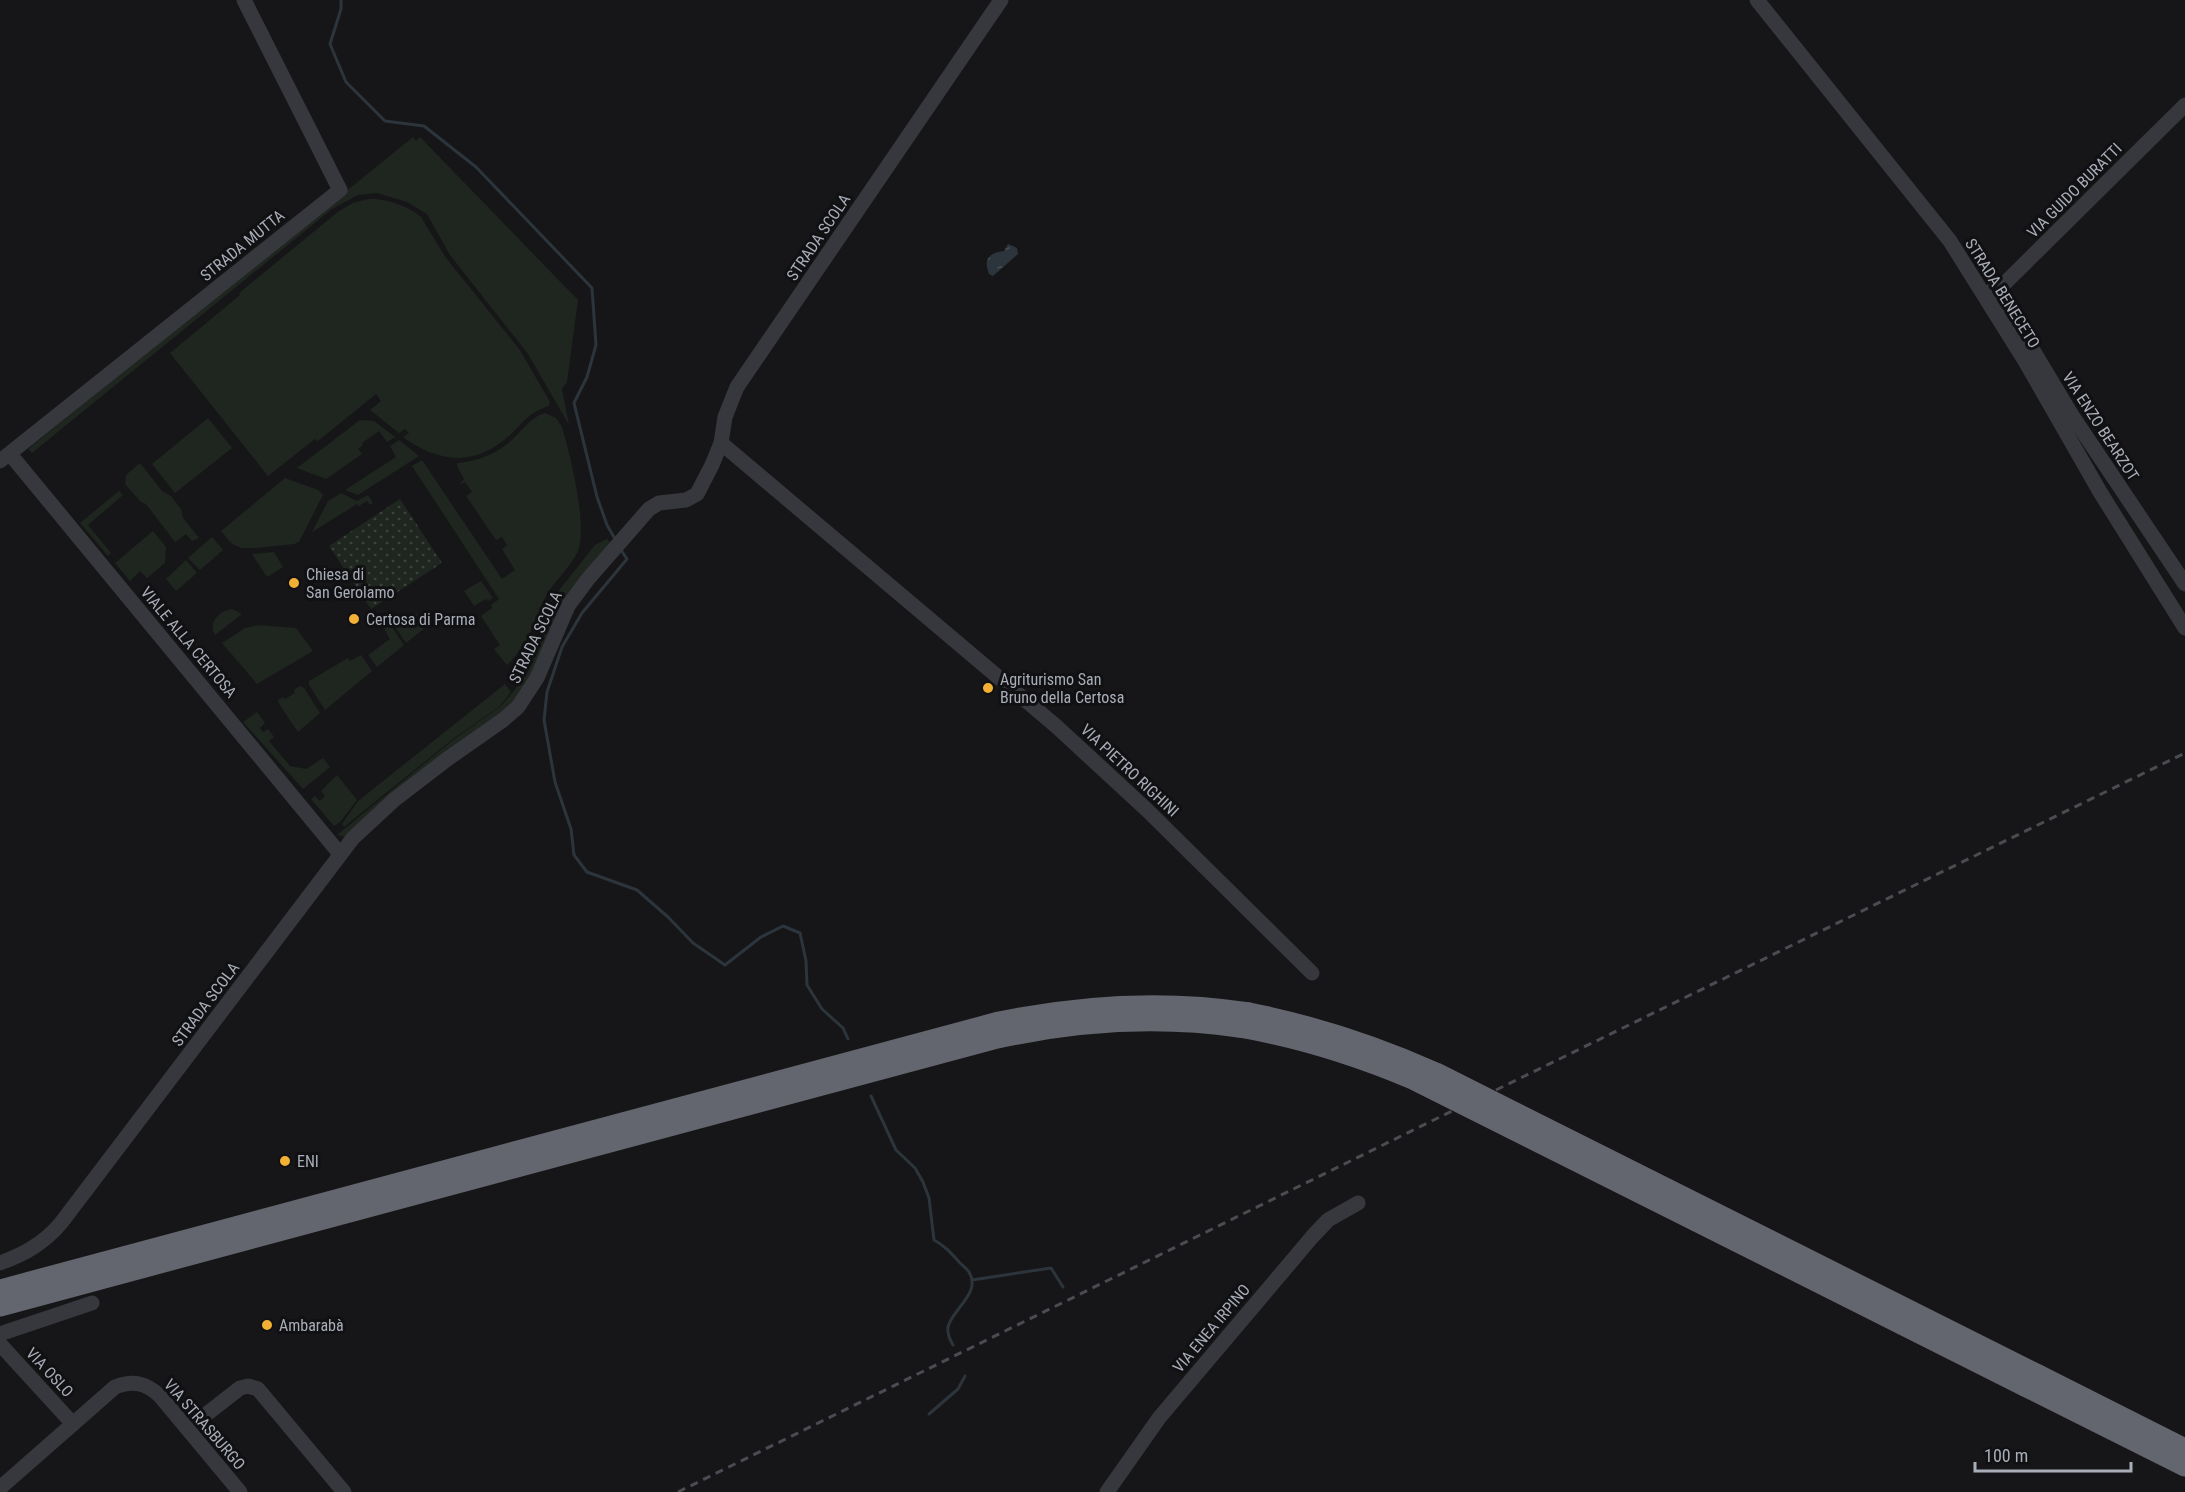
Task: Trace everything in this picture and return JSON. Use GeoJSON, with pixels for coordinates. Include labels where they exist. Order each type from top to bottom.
{"type":"FeatureCollection","features":[{"type":"Feature","properties":{"kind":"highway"},"geometry":{"type":"LineString","coordinates":[[0,1290],[999,1022],[1065,1010],[1130,1005],[1174,1005],[1244,1020],[1287,1036],[1331,1048],[1413,1079],[2032,1380],[2185,1449]]}},
{"type":"Feature","properties":{"kind":"highway"},"geometry":{"type":"LineString","coordinates":[[0,1306],[993,1039],[1058,1027],[1124,1020],[1244,1020]]}},
{"type":"Feature","properties":{"kind":"highway"},"geometry":{"type":"LineString","coordinates":[[2032,1380],[2185,1466]]}},
{"type":"Feature","properties":{"kind":"street","name":"STRADA MUTTA"},"geometry":{"type":"LineString","coordinates":[[5,458],[340,190],[244,0]]}},
{"type":"Feature","properties":{"kind":"street","name":"STRADA SCOLA"},"geometry":{"type":"LineString","coordinates":[[0,1263],[32,1249],[61,1223],[340,854],[364,827],[446,760],[518,707],[537,678],[568,606],[581,586],[627,533],[649,509],[659,503],[686,500],[697,494],[705,482],[721,443],[725,417],[737,387],[1001,0]]}},
{"type":"Feature","properties":{"kind":"street","name":"STRADA BENECETO"},"geometry":{"type":"LineString","coordinates":[[1757,0],[1950,241],[2025,361],[2083,464],[2185,628]]}},
{"type":"Feature","properties":{"kind":"street","name":"VIA GUIDO BURATTI"},"geometry":{"type":"LineString","coordinates":[[1984,295],[2002,285],[2185,105]]}},
{"type":"Feature","properties":{"kind":"street","name":"VIA ENZO BEARZOT"},"geometry":{"type":"LineString","coordinates":[[1984,295],[2004,302],[2079,427],[2185,584]]}},
{"type":"Feature","properties":{"kind":"street","name":"VIA PIETRO RIGHINI"},"geometry":{"type":"LineString","coordinates":[[721,443],[1056,726],[1148,810],[1312,973]]}},
{"type":"Feature","properties":{"kind":"street","name":"VIALE ALLA CERTOSA"},"geometry":{"type":"LineString","coordinates":[[5,458],[340,854]]}},
{"type":"Feature","properties":{"kind":"street","name":"VIA ENEA IRPINO"},"geometry":{"type":"LineString","coordinates":[[1107,1492],[1160,1418],[1312,1237],[1328,1220],[1358,1203]]}},
{"type":"Feature","properties":{"kind":"street"},"geometry":{"type":"LineString","coordinates":[[0,1334],[92,1303]]}},
{"type":"Feature","properties":{"kind":"street","name":"VIA OSLO"},"geometry":{"type":"LineString","coordinates":[[0,1344],[73,1424]]}},
{"type":"Feature","properties":{"kind":"street","name":"VIA STRASBURGO"},"geometry":{"type":"LineString","coordinates":[[0,1488],[116,1387],[127,1383],[137,1383],[151,1388],[240,1492]]}},
{"type":"Feature","properties":{"kind":"street","name":"VIA STRASBURGO"},"geometry":{"type":"LineString","coordinates":[[199,1420],[240,1388],[248,1386],[258,1389],[344,1492]]}},
{"type":"Feature","properties":{"kind":"street"},"geometry":{"type":"LineString","coordinates":[[178,1418],[199,1420],[196,1439]]}},
{"type":"Feature","properties":{"kind":"shaded area"},"geometry":{"type":"Polygon","coordinates":[[[413,137],[416,141],[420,137],[578,300],[567,382],[562,389],[569,425],[528,354],[450,255],[427,214],[407,202],[377,193],[358,195],[332,209],[32,453],[28,449],[413,137]]]}},
{"type":"Feature","properties":{"kind":"shaded area"},"geometry":{"type":"Polygon","coordinates":[[[368,199],[396,204],[410,209],[421,217],[446,258],[520,350],[550,402],[549,406],[531,415],[496,446],[470,457],[456,458],[430,452],[403,437],[409,433],[405,429],[399,433],[370,410],[381,401],[376,394],[318,441],[315,439],[268,476],[170,353],[339,211],[353,203],[368,199]]]}},
{"type":"Feature","properties":{"kind":"shaded area"},"geometry":{"type":"Polygon","coordinates":[[[545,413],[556,418],[562,427],[580,510],[580,542],[574,559],[545,598],[526,641],[507,665],[494,649],[500,645],[481,616],[499,599],[412,466],[422,460],[502,579],[515,570],[502,549],[507,545],[502,537],[496,540],[466,496],[472,492],[465,482],[459,485],[464,479],[457,463],[481,458],[495,452],[509,443],[532,420],[545,413]]]}},
{"type":"Feature","properties":{"kind":"shaded area"},"geometry":{"type":"Polygon","coordinates":[[[208,418],[232,448],[175,493],[152,464],[208,418]]]}},
{"type":"Feature","properties":{"kind":"shaded area"},"geometry":{"type":"Polygon","coordinates":[[[360,420],[374,421],[395,437],[387,442],[379,431],[362,443],[363,445],[358,449],[362,454],[326,479],[297,468],[360,420]]]}},
{"type":"Feature","properties":{"kind":"shaded area"},"geometry":{"type":"Polygon","coordinates":[[[399,440],[419,456],[358,495],[345,490],[396,457],[390,446],[399,440]]]}},
{"type":"Feature","properties":{"kind":"shaded area"},"geometry":{"type":"Polygon","coordinates":[[[140,463],[162,491],[171,496],[181,509],[183,518],[199,538],[192,541],[186,534],[175,542],[146,504],[141,502],[125,484],[126,475],[140,463]]]}},
{"type":"Feature","properties":{"kind":"shaded area"},"geometry":{"type":"Polygon","coordinates":[[[285,478],[318,490],[323,495],[299,542],[256,548],[242,548],[232,544],[221,531],[285,478]]]}},
{"type":"Feature","properties":{"kind":"shaded area"},"geometry":{"type":"Polygon","coordinates":[[[119,491],[123,495],[88,525],[111,553],[108,556],[80,523],[119,491]]]}},
{"type":"Feature","properties":{"kind":"shaded area"},"geometry":{"type":"Polygon","coordinates":[[[341,493],[357,501],[368,495],[373,503],[370,505],[367,501],[359,506],[357,504],[312,532],[328,501],[341,493]]]}},
{"type":"Feature","properties":{"kind":"shaded area"},"geometry":{"type":"Polygon","coordinates":[[[400,499],[442,563],[371,609],[329,546],[400,499]]]}},
{"type":"Feature","properties":{"kind":"shaded area"},"geometry":{"type":"Polygon","coordinates":[[[153,531],[166,547],[165,563],[147,578],[140,571],[130,581],[115,563],[153,531]]]}},
{"type":"Feature","properties":{"kind":"shaded area"},"geometry":{"type":"Polygon","coordinates":[[[212,537],[223,550],[200,570],[188,558],[212,537]]]}},
{"type":"Feature","properties":{"kind":"shaded area"},"geometry":{"type":"Polygon","coordinates":[[[607,539],[612,544],[519,700],[346,837],[337,835],[453,740],[501,706],[523,682],[516,674],[533,646],[551,601],[553,598],[526,675],[556,594],[595,545],[607,539]]]}},
{"type":"Feature","properties":{"kind":"shaded area"},"geometry":{"type":"Polygon","coordinates":[[[274,552],[283,567],[267,577],[252,554],[274,552]]]}},
{"type":"Feature","properties":{"kind":"shaded area"},"geometry":{"type":"Polygon","coordinates":[[[186,560],[197,573],[176,591],[166,579],[186,560]]]}},
{"type":"Feature","properties":{"kind":"shaded area"},"geometry":{"type":"Polygon","coordinates":[[[481,581],[493,598],[474,606],[464,591],[481,581]]]}},
{"type":"Feature","properties":{"kind":"shaded area"},"geometry":{"type":"Polygon","coordinates":[[[232,609],[242,614],[215,635],[213,626],[216,618],[232,609]]]}},
{"type":"Feature","properties":{"kind":"shaded area"},"geometry":{"type":"Polygon","coordinates":[[[416,613],[426,627],[406,643],[395,627],[416,613]]]}},
{"type":"Feature","properties":{"kind":"shaded area"},"geometry":{"type":"Polygon","coordinates":[[[258,625],[296,628],[313,651],[257,684],[222,643],[245,628],[258,625]]]}},
{"type":"Feature","properties":{"kind":"shaded area"},"geometry":{"type":"Polygon","coordinates":[[[391,626],[404,645],[377,667],[368,655],[390,639],[384,628],[391,626]]]}},
{"type":"Feature","properties":{"kind":"shaded area"},"geometry":{"type":"Polygon","coordinates":[[[361,655],[372,671],[325,710],[309,685],[309,681],[348,658],[350,661],[361,655]]]}},
{"type":"Feature","properties":{"kind":"shaded area"},"geometry":{"type":"Polygon","coordinates":[[[505,684],[511,692],[500,706],[453,739],[344,827],[342,824],[358,801],[505,684]]]}},
{"type":"Feature","properties":{"kind":"shaded area"},"geometry":{"type":"Polygon","coordinates":[[[300,686],[304,688],[320,713],[298,732],[278,700],[295,693],[294,690],[300,686]]]}},
{"type":"Feature","properties":{"kind":"shaded area"},"geometry":{"type":"Polygon","coordinates":[[[257,712],[265,723],[260,728],[263,732],[268,729],[274,737],[269,741],[290,766],[306,769],[323,758],[330,767],[303,789],[243,722],[257,712]]]}},
{"type":"Feature","properties":{"kind":"shaded area"},"geometry":{"type":"Polygon","coordinates":[[[337,775],[357,800],[340,822],[334,826],[311,799],[315,796],[320,801],[325,796],[321,791],[337,775]]]}},
{"type":"Feature","properties":{"kind":"water"},"geometry":{"type":"Polygon","coordinates":[[[1008,244],[1017,248],[1018,254],[993,276],[989,274],[987,261],[994,253],[1004,251],[1008,244]]]}},
{"type":"Feature","properties":{"kind":"waterway"},"geometry":{"type":"LineString","coordinates":[[341,0],[341,9],[330,44],[346,82],[385,121],[424,126],[476,167],[592,288],[596,345],[587,377],[574,403],[597,497],[607,525],[615,539]]}},
{"type":"Feature","properties":{"kind":"waterway"},"geometry":{"type":"LineString","coordinates":[[621,550],[627,559],[582,613],[562,647],[547,692],[544,720],[555,782],[571,829],[574,855],[587,872],[637,890],[693,943],[725,965],[761,937],[783,926],[800,933],[806,961],[807,985],[822,1009],[843,1028],[848,1039]]}},
{"type":"Feature","properties":{"kind":"waterway"},"geometry":{"type":"LineString","coordinates":[[871,1096],[896,1150],[915,1168],[923,1182],[929,1198],[934,1240],[967,1269],[972,1280],[969,1294],[948,1327],[948,1334],[953,1345]]}},
{"type":"Feature","properties":{"kind":"waterway"},"geometry":{"type":"LineString","coordinates":[[972,1280],[1051,1268],[1063,1287]]}},
{"type":"Feature","properties":{"kind":"waterway"},"geometry":{"type":"LineString","coordinates":[[929,1414],[958,1389],[965,1376]]}},
{"type":"Feature","properties":{"kind":"railway"},"geometry":{"type":"LineString","coordinates":[[1496,1090],[2185,753]]}},
{"type":"Feature","properties":{"kind":"railway"},"geometry":{"type":"LineString","coordinates":[[678,1492],[1454,1110]]}},
{"type":"Feature","properties":{"kind":"place","name":"Chiesa di San Gerolamo"},"geometry":{"type":"Point","coordinates":[294,583]}},
{"type":"Feature","properties":{"kind":"place","name":"Certosa di Parma"},"geometry":{"type":"Point","coordinates":[354,619]}},
{"type":"Feature","properties":{"kind":"place","name":"Agriturismo San Bruno della Certosa"},"geometry":{"type":"Point","coordinates":[988,688]}},
{"type":"Feature","properties":{"kind":"place","name":"ENI"},"geometry":{"type":"Point","coordinates":[285,1161]}},
{"type":"Feature","properties":{"kind":"place","name":"Ambarabà"},"geometry":{"type":"Point","coordinates":[267,1325]}}]}
